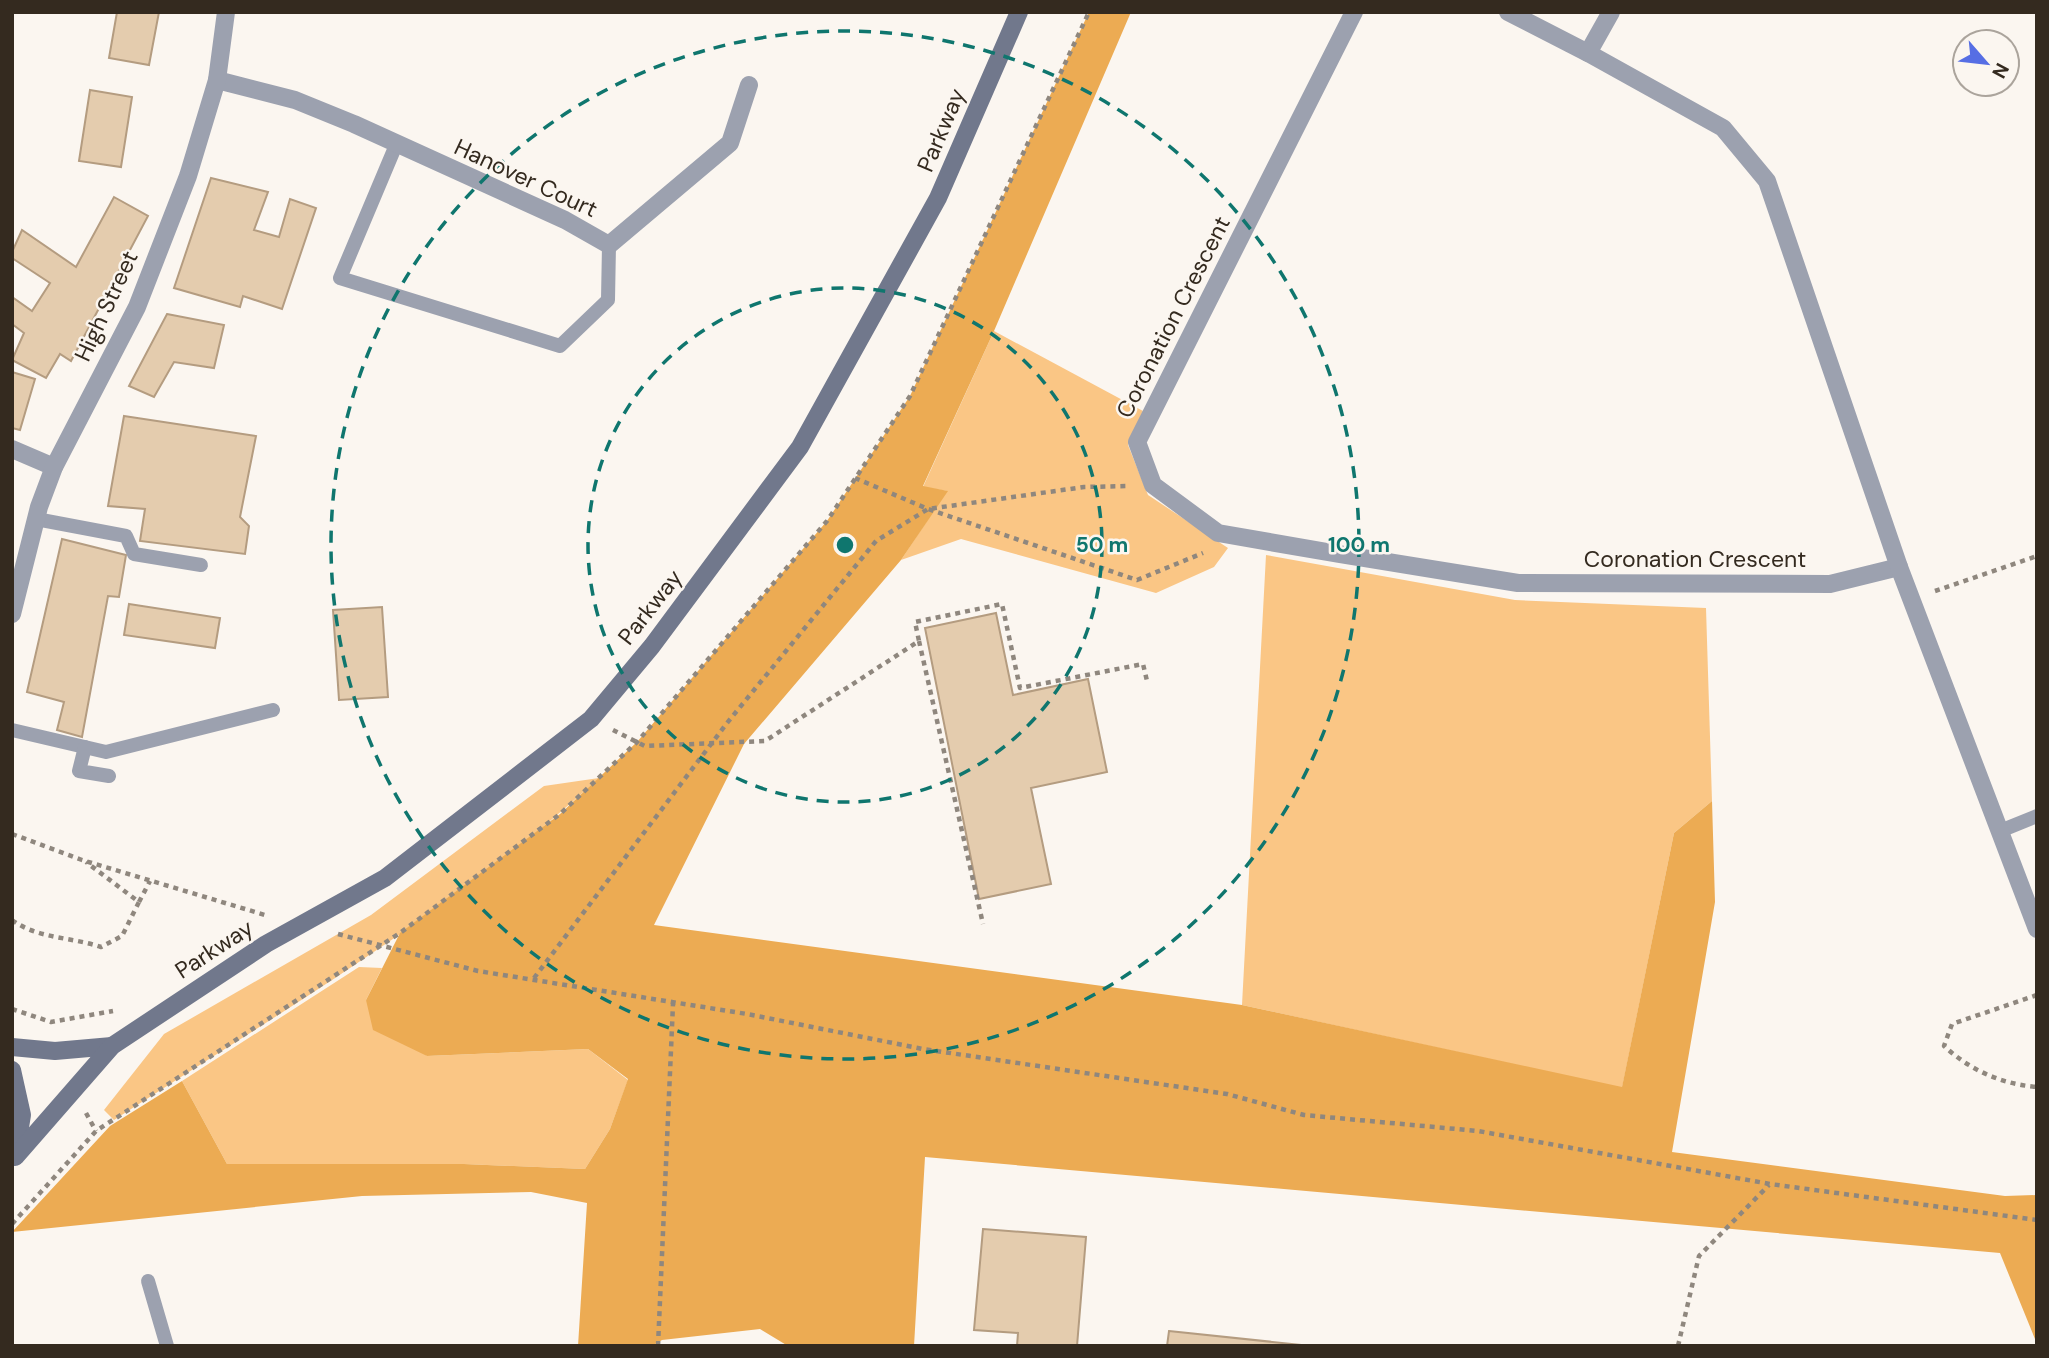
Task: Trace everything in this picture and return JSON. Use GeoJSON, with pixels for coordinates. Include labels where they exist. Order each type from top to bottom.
{"type":"FeatureCollection","features":[{"type":"Feature","properties":{"kind":"street","name":"High Street"},"geometry":{"type":"LineString","coordinates":[[12,614],[36,519],[54,467],[137,307],[188,176],[217,80],[226,12]]}},
{"type":"Feature","properties":{"kind":"street","name":"Parkway"},"geometry":{"type":"LineString","coordinates":[[14,1160],[112,1046],[266,944],[385,878],[591,719],[652,646],[800,447],[938,198],[1019,12]]}},
{"type":"Feature","properties":{"kind":"street","name":"Coronation Crescent"},"geometry":{"type":"LineString","coordinates":[[1354,12],[1137,442],[1153,485],[1218,533],[1518,583],[1830,584],[1899,567]]}},
{"type":"Feature","properties":{"kind":"street"},"geometry":{"type":"LineString","coordinates":[[1508,12],[1723,128],[1767,181],[1899,567],[2037,929]]}},
{"type":"Feature","properties":{"kind":"street"},"geometry":{"type":"LineString","coordinates":[[1588,53],[1611,12]]}},
{"type":"Feature","properties":{"kind":"street","name":"Hanover Court"},"geometry":{"type":"LineString","coordinates":[[217,80],[295,100],[565,220],[609,244],[730,143],[749,85]]}},
{"type":"Feature","properties":{"kind":"street"},"geometry":{"type":"LineString","coordinates":[[12,449],[54,467]]}},
{"type":"Feature","properties":{"kind":"street","name":"Parkway"},"geometry":{"type":"LineString","coordinates":[[12,1047],[55,1051],[112,1046]]}},
{"type":"Feature","properties":{"kind":"street"},"geometry":{"type":"LineString","coordinates":[[12,1070],[22,1115],[14,1160]]}},
{"type":"Feature","properties":{"kind":"lane"},"geometry":{"type":"LineString","coordinates":[[396,145],[340,278],[560,345],[608,300],[609,244]]}},
{"type":"Feature","properties":{"kind":"lane"},"geometry":{"type":"LineString","coordinates":[[36,519],[126,536],[134,554],[201,565]]}},
{"type":"Feature","properties":{"kind":"lane"},"geometry":{"type":"LineString","coordinates":[[12,730],[106,752],[273,710]]}},
{"type":"Feature","properties":{"kind":"lane"},"geometry":{"type":"LineString","coordinates":[[85,747],[79,771],[109,776]]}},
{"type":"Feature","properties":{"kind":"lane"},"geometry":{"type":"LineString","coordinates":[[2000,831],[2037,816]]}},
{"type":"Feature","properties":{"kind":"lane"},"geometry":{"type":"LineString","coordinates":[[148,1281],[167,1346]]}},
{"type":"Feature","properties":{"kind":"path"},"geometry":{"type":"LineString","coordinates":[[855,478],[928,509],[1137,580],[1202,555],[1218,533]]}},
{"type":"Feature","properties":{"kind":"path"},"geometry":{"type":"LineString","coordinates":[[534,978],[710,745],[876,541],[928,509],[1084,487],[1153,485]]}},
{"type":"Feature","properties":{"kind":"path"},"geometry":{"type":"LineString","coordinates":[[1912,600],[2037,556]]}},
{"type":"Feature","properties":{"kind":"path"},"geometry":{"type":"LineString","coordinates":[[983,924],[915,622],[1002,604],[1020,688],[1143,664],[1147,681]]}},
{"type":"Feature","properties":{"kind":"path"},"geometry":{"type":"LineString","coordinates":[[591,719],[646,746],[765,741],[919,641]]}},
{"type":"Feature","properties":{"kind":"path"},"geometry":{"type":"LineString","coordinates":[[12,834],[82,860],[269,916]]}},
{"type":"Feature","properties":{"kind":"path"},"geometry":{"type":"LineString","coordinates":[[82,860],[139,902]]}},
{"type":"Feature","properties":{"kind":"path"},"geometry":{"type":"LineString","coordinates":[[12,919],[36,933],[80,940],[101,947],[122,936],[150,881]]}},
{"type":"Feature","properties":{"kind":"path"},"geometry":{"type":"LineString","coordinates":[[334,933],[478,971],[747,1014],[923,1049],[1227,1094],[1304,1115],[1478,1131],[1770,1184],[2037,1220]]}},
{"type":"Feature","properties":{"kind":"path"},"geometry":{"type":"LineString","coordinates":[[2037,995],[1952,1024],[1944,1046],[1963,1064],[2013,1085],[2037,1087]]}},
{"type":"Feature","properties":{"kind":"path"},"geometry":{"type":"LineString","coordinates":[[658,1346],[673,1004]]}},
{"type":"Feature","properties":{"kind":"path"},"geometry":{"type":"LineString","coordinates":[[1678,1346],[1699,1256],[1770,1184]]}},
{"type":"Feature","properties":{"kind":"shaded area"},"geometry":{"type":"Polygon","coordinates":[[[1089,12],[1131,12],[994,331],[923,486],[948,491],[901,560],[744,744],[654,925],[1242,1005],[1622,1087],[1674,833],[1712,801],[1715,902],[1672,1152],[2005,1196],[2037,1195],[2037,1344],[2000,1253],[925,1157],[914,1346],[788,1346],[760,1329],[662,1340],[652,1346],[578,1346],[587,1203],[531,1192],[362,1196],[12,1232],[110,1126],[182,1081],[227,1164],[464,1164],[585,1169],[610,1129],[628,1079],[588,1049],[427,1056],[373,1030],[366,1000],[400,933],[560,814],[637,742],[827,521],[910,396],[1089,12]]]}},
{"type":"Feature","properties":{"kind":"shaded area"},"geometry":{"type":"Polygon","coordinates":[[[994,331],[1143,411],[1128,445],[1148,495],[1228,548],[1214,567],[1156,593],[961,539],[901,560],[947,491],[923,487],[994,331]]]}},
{"type":"Feature","properties":{"kind":"shaded area"},"geometry":{"type":"Polygon","coordinates":[[[1266,555],[1515,600],[1706,608],[1712,801],[1674,833],[1622,1088],[1242,1005],[1266,555]]]}},
{"type":"Feature","properties":{"kind":"shaded area"},"geometry":{"type":"Polygon","coordinates":[[[599,778],[486,872],[364,959],[114,1120],[104,1110],[164,1034],[371,915],[544,786],[599,778]]]}},
{"type":"Feature","properties":{"kind":"shaded area"},"geometry":{"type":"Polygon","coordinates":[[[359,967],[382,968],[366,1000],[427,1056],[588,1049],[628,1080],[610,1129],[585,1169],[464,1164],[227,1164],[182,1081],[359,967]]]}},
{"type":"Feature","properties":{"kind":"building"},"geometry":{"type":"Polygon","coordinates":[[[117,12],[159,12],[149,65],[109,58],[117,12]]]}},
{"type":"Feature","properties":{"kind":"building"},"geometry":{"type":"Polygon","coordinates":[[[90,90],[132,97],[121,167],[79,161],[90,90]]]}},
{"type":"Feature","properties":{"kind":"building"},"geometry":{"type":"Polygon","coordinates":[[[211,178],[268,192],[254,230],[279,237],[290,199],[316,208],[282,309],[243,296],[240,307],[174,288],[211,178]]]}},
{"type":"Feature","properties":{"kind":"building"},"geometry":{"type":"Polygon","coordinates":[[[114,197],[148,216],[71,361],[60,354],[46,378],[12,360],[24,333],[12,324],[12,297],[32,311],[50,283],[12,258],[12,252],[22,230],[76,267],[114,197]]]}},
{"type":"Feature","properties":{"kind":"building"},"geometry":{"type":"Polygon","coordinates":[[[167,314],[224,325],[214,368],[174,362],[154,397],[129,386],[167,314]]]}},
{"type":"Feature","properties":{"kind":"building"},"geometry":{"type":"Polygon","coordinates":[[[12,372],[35,379],[20,430],[12,428],[12,372]]]}},
{"type":"Feature","properties":{"kind":"building"},"geometry":{"type":"Polygon","coordinates":[[[124,416],[256,436],[240,517],[249,526],[245,554],[140,541],[145,509],[108,506],[124,416]]]}},
{"type":"Feature","properties":{"kind":"building"},"geometry":{"type":"Polygon","coordinates":[[[62,539],[126,555],[119,597],[108,596],[82,737],[57,730],[64,702],[27,692],[62,539]]]}},
{"type":"Feature","properties":{"kind":"building"},"geometry":{"type":"Polygon","coordinates":[[[129,604],[220,618],[215,648],[124,635],[129,604]]]}},
{"type":"Feature","properties":{"kind":"building"},"geometry":{"type":"Polygon","coordinates":[[[382,607],[388,697],[339,700],[333,610],[382,607]]]}},
{"type":"Feature","properties":{"kind":"building"},"geometry":{"type":"Polygon","coordinates":[[[996,613],[1013,695],[1088,679],[1107,772],[1031,788],[1051,884],[979,899],[925,628],[996,613]]]}},
{"type":"Feature","properties":{"kind":"building"},"geometry":{"type":"Polygon","coordinates":[[[983,1229],[1086,1237],[1077,1346],[1017,1346],[1018,1333],[974,1330],[983,1229]]]}},
{"type":"Feature","properties":{"kind":"building"},"geometry":{"type":"Polygon","coordinates":[[[1169,1331],[1311,1346],[1167,1346],[1169,1331]]]}}]}
